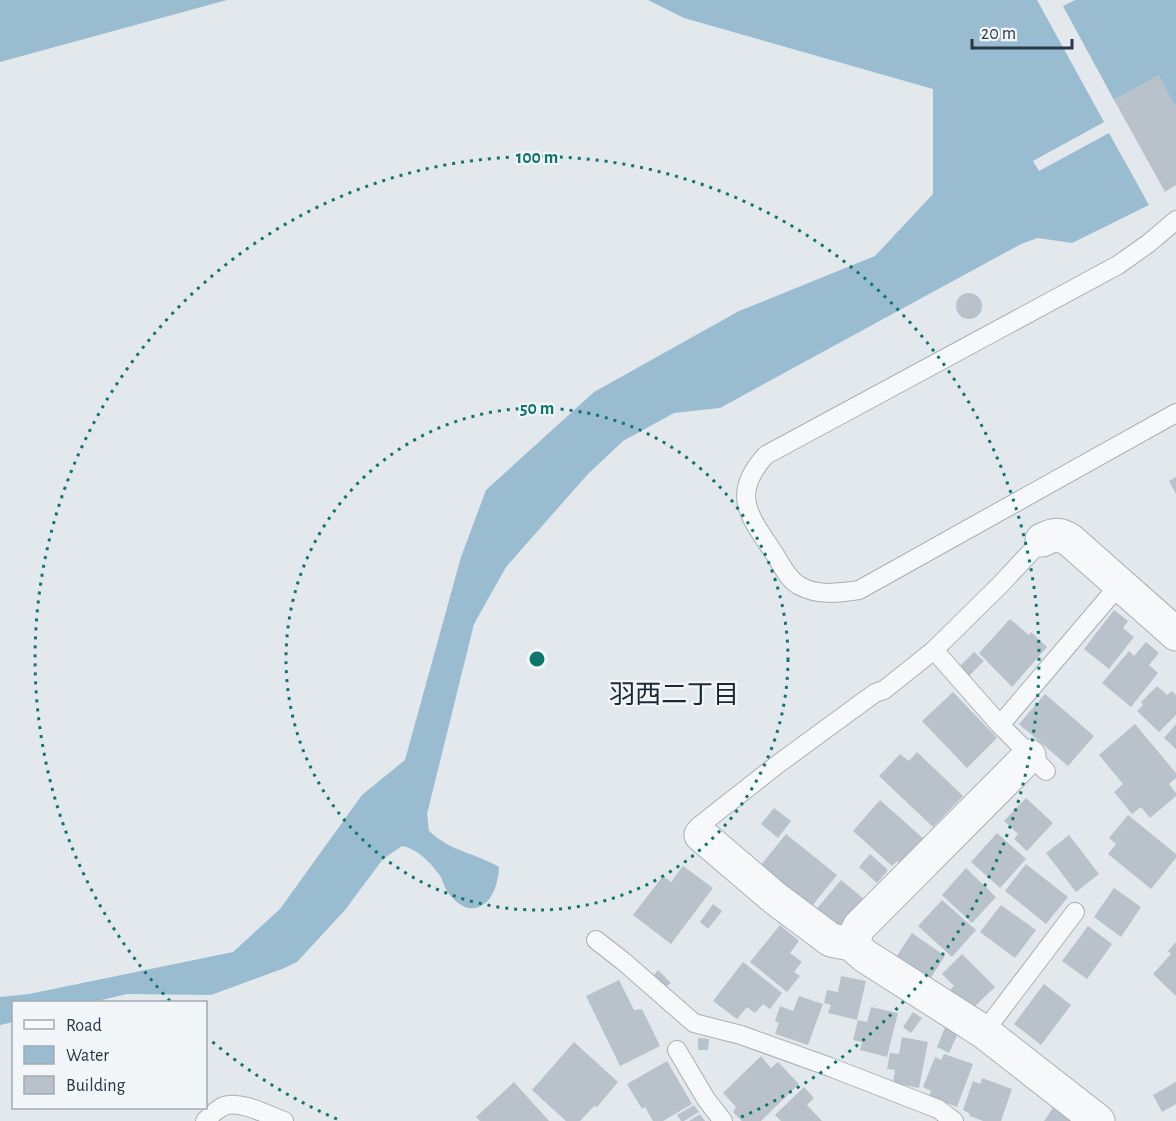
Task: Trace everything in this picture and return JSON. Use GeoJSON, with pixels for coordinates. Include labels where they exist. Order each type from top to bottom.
{"type":"FeatureCollection","features":[{"type":"Feature","properties":{"kind":"street"},"geometry":{"type":"LineString","coordinates":[[1042,540],[1053,535],[1062,535],[1176,634]]}},
{"type":"Feature","properties":{"kind":"street"},"geometry":{"type":"LineString","coordinates":[[851,944],[859,927],[1037,763]]}},
{"type":"Feature","properties":{"kind":"street"},"geometry":{"type":"LineString","coordinates":[[701,835],[776,899],[831,940],[851,944],[865,956],[984,1032],[1098,1121]]}},
{"type":"Feature","properties":{"kind":"lane"},"geometry":{"type":"LineString","coordinates":[[1176,220],[1118,265],[766,455],[753,468],[746,488],[750,518],[787,573],[798,585],[815,592],[837,594],[859,590],[1176,413]]}},
{"type":"Feature","properties":{"kind":"lane"},"geometry":{"type":"LineString","coordinates":[[701,835],[699,826],[778,764],[875,693],[884,690],[933,650],[1042,540]]}},
{"type":"Feature","properties":{"kind":"lane"},"geometry":{"type":"LineString","coordinates":[[1000,725],[1120,584]]}},
{"type":"Feature","properties":{"kind":"lane"},"geometry":{"type":"LineString","coordinates":[[933,650],[1037,763]]}},
{"type":"Feature","properties":{"kind":"lane"},"geometry":{"type":"LineString","coordinates":[[984,1032],[1075,912]]}},
{"type":"Feature","properties":{"kind":"lane"},"geometry":{"type":"LineString","coordinates":[[596,940],[694,1023],[741,1035],[830,1067],[938,1110],[954,1121]]}},
{"type":"Feature","properties":{"kind":"lane"},"geometry":{"type":"LineString","coordinates":[[677,1050],[706,1100],[723,1121]]}},
{"type":"Feature","properties":{"kind":"lane"},"geometry":{"type":"LineString","coordinates":[[205,1121],[228,1105],[250,1107],[284,1121]]}},
{"type":"Feature","properties":{"kind":"water"},"geometry":{"type":"Polygon","coordinates":[[[0,0],[227,0],[0,62],[0,0]]]}},
{"type":"Feature","properties":{"kind":"water"},"geometry":{"type":"Polygon","coordinates":[[[648,0],[1037,0],[1104,122],[1033,161],[1039,171],[1109,133],[1149,205],[1072,243],[1038,238],[1021,244],[720,408],[674,413],[623,441],[587,475],[506,567],[474,624],[427,814],[429,831],[438,838],[454,848],[499,867],[491,897],[484,904],[468,908],[458,903],[449,894],[439,875],[426,860],[412,849],[402,846],[383,859],[345,910],[297,962],[282,969],[211,995],[127,994],[97,1001],[12,1001],[12,1022],[0,1025],[0,997],[29,994],[233,952],[280,909],[362,795],[405,760],[461,557],[486,490],[594,392],[739,311],[875,256],[933,194],[933,89],[684,18],[648,0]]]}},
{"type":"Feature","properties":{"kind":"water"},"geometry":{"type":"Polygon","coordinates":[[[1075,0],[1176,0],[1176,108],[1158,76],[1114,100],[1063,6],[1075,0]]]}},
{"type":"Feature","properties":{"kind":"building"},"geometry":{"type":"Polygon","coordinates":[[[1159,75],[1176,108],[1176,185],[1165,192],[1114,100],[1159,75]]]}},
{"type":"Feature","properties":{"kind":"building"},"geometry":{"type":"Polygon","coordinates":[[[969,293],[978,297],[982,306],[978,315],[969,319],[960,315],[956,306],[960,297],[969,293]]]}},
{"type":"Feature","properties":{"kind":"building"},"geometry":{"type":"Polygon","coordinates":[[[1176,477],[1176,494],[1169,481],[1176,477]]]}},
{"type":"Feature","properties":{"kind":"building"},"geometry":{"type":"Polygon","coordinates":[[[1114,610],[1128,621],[1123,628],[1134,637],[1109,669],[1084,649],[1114,610]]]}},
{"type":"Feature","properties":{"kind":"building"},"geometry":{"type":"Polygon","coordinates":[[[1010,619],[1029,635],[1031,632],[1047,647],[1012,687],[979,653],[1010,619]]]}},
{"type":"Feature","properties":{"kind":"building"},"geometry":{"type":"Polygon","coordinates":[[[1146,642],[1159,653],[1149,665],[1158,673],[1131,707],[1102,683],[1129,651],[1134,656],[1146,642]]]}},
{"type":"Feature","properties":{"kind":"building"},"geometry":{"type":"Polygon","coordinates":[[[974,652],[984,661],[969,676],[960,666],[974,652]]]}},
{"type":"Feature","properties":{"kind":"building"},"geometry":{"type":"Polygon","coordinates":[[[1157,686],[1167,695],[1172,691],[1176,695],[1176,715],[1159,732],[1137,711],[1143,705],[1141,702],[1157,686]]]}},
{"type":"Feature","properties":{"kind":"building"},"geometry":{"type":"Polygon","coordinates":[[[953,692],[997,738],[967,768],[922,721],[953,692]]]}},
{"type":"Feature","properties":{"kind":"building"},"geometry":{"type":"Polygon","coordinates":[[[1045,694],[1094,736],[1068,766],[1019,724],[1045,694]]]}},
{"type":"Feature","properties":{"kind":"building"},"geometry":{"type":"Polygon","coordinates":[[[1135,724],[1176,773],[1176,778],[1169,784],[1176,796],[1150,818],[1141,807],[1132,814],[1114,792],[1123,784],[1099,755],[1135,724]]]}},
{"type":"Feature","properties":{"kind":"building"},"geometry":{"type":"Polygon","coordinates":[[[1176,724],[1176,749],[1164,738],[1176,724]]]}},
{"type":"Feature","properties":{"kind":"building"},"geometry":{"type":"Polygon","coordinates":[[[917,752],[963,796],[933,827],[879,776],[900,754],[909,761],[917,752]]]}},
{"type":"Feature","properties":{"kind":"building"},"geometry":{"type":"Polygon","coordinates":[[[1026,798],[1053,823],[1027,851],[1014,839],[1018,834],[1004,821],[1026,798]]]}},
{"type":"Feature","properties":{"kind":"building"},"geometry":{"type":"Polygon","coordinates":[[[880,800],[925,840],[902,865],[897,861],[892,866],[853,831],[880,800]]]}},
{"type":"Feature","properties":{"kind":"building"},"geometry":{"type":"Polygon","coordinates":[[[774,808],[791,821],[778,838],[761,824],[774,808]]]}},
{"type":"Feature","properties":{"kind":"building"},"geometry":{"type":"Polygon","coordinates":[[[1128,815],[1176,854],[1176,858],[1151,889],[1108,854],[1116,844],[1109,838],[1128,815]]]}},
{"type":"Feature","properties":{"kind":"building"},"geometry":{"type":"Polygon","coordinates":[[[997,833],[1026,859],[1000,888],[971,862],[997,833]]]}},
{"type":"Feature","properties":{"kind":"building"},"geometry":{"type":"Polygon","coordinates":[[[786,834],[837,875],[812,906],[761,865],[786,834]]]}},
{"type":"Feature","properties":{"kind":"building"},"geometry":{"type":"Polygon","coordinates":[[[1069,835],[1099,874],[1076,892],[1046,853],[1069,835]]]}},
{"type":"Feature","properties":{"kind":"building"},"geometry":{"type":"Polygon","coordinates":[[[870,854],[888,870],[877,883],[859,867],[870,854]]]}},
{"type":"Feature","properties":{"kind":"building"},"geometry":{"type":"Polygon","coordinates":[[[1026,864],[1068,897],[1046,924],[1005,891],[1026,864]]]}},
{"type":"Feature","properties":{"kind":"building"},"geometry":{"type":"Polygon","coordinates":[[[683,866],[713,888],[671,944],[633,915],[663,876],[671,882],[683,866]]]}},
{"type":"Feature","properties":{"kind":"building"},"geometry":{"type":"Polygon","coordinates":[[[966,868],[996,897],[972,923],[942,895],[966,868]]]}},
{"type":"Feature","properties":{"kind":"building"},"geometry":{"type":"Polygon","coordinates":[[[841,880],[864,899],[838,931],[814,912],[841,880]]]}},
{"type":"Feature","properties":{"kind":"building"},"geometry":{"type":"Polygon","coordinates":[[[1114,888],[1141,907],[1121,937],[1094,917],[1114,888]]]}},
{"type":"Feature","properties":{"kind":"building"},"geometry":{"type":"Polygon","coordinates":[[[942,900],[976,930],[952,957],[918,926],[942,900]]]}},
{"type":"Feature","properties":{"kind":"building"},"geometry":{"type":"Polygon","coordinates":[[[713,904],[722,911],[708,929],[700,922],[713,904]]]}},
{"type":"Feature","properties":{"kind":"building"},"geometry":{"type":"Polygon","coordinates":[[[1001,905],[1036,930],[1015,958],[980,932],[1001,905]]]}},
{"type":"Feature","properties":{"kind":"building"},"geometry":{"type":"Polygon","coordinates":[[[780,925],[799,941],[790,953],[802,962],[794,972],[800,976],[787,992],[750,962],[780,925]]]}},
{"type":"Feature","properties":{"kind":"building"},"geometry":{"type":"Polygon","coordinates":[[[1088,926],[1112,944],[1087,979],[1062,961],[1088,926]]]}},
{"type":"Feature","properties":{"kind":"building"},"geometry":{"type":"Polygon","coordinates":[[[912,933],[945,956],[928,982],[894,960],[912,933]]]}},
{"type":"Feature","properties":{"kind":"building"},"geometry":{"type":"Polygon","coordinates":[[[1176,942],[1176,996],[1153,974],[1171,954],[1168,951],[1176,942]]]}},
{"type":"Feature","properties":{"kind":"building"},"geometry":{"type":"Polygon","coordinates":[[[962,954],[995,987],[970,1011],[950,990],[954,986],[942,974],[962,954]]]}},
{"type":"Feature","properties":{"kind":"building"},"geometry":{"type":"Polygon","coordinates":[[[743,962],[782,993],[770,1009],[763,1004],[755,1013],[747,1007],[737,1019],[713,1001],[743,962]]]}},
{"type":"Feature","properties":{"kind":"building"},"geometry":{"type":"Polygon","coordinates":[[[658,970],[671,983],[666,987],[654,975],[658,970]]]}},
{"type":"Feature","properties":{"kind":"building"},"geometry":{"type":"Polygon","coordinates":[[[841,976],[866,981],[857,1020],[828,1013],[831,1005],[824,1003],[827,990],[838,992],[841,976]]]}},
{"type":"Feature","properties":{"kind":"building"},"geometry":{"type":"Polygon","coordinates":[[[619,980],[634,1010],[642,1009],[660,1046],[620,1066],[586,996],[619,980]]]}},
{"type":"Feature","properties":{"kind":"building"},"geometry":{"type":"Polygon","coordinates":[[[1044,984],[1071,1005],[1041,1045],[1014,1024],[1044,984]]]}},
{"type":"Feature","properties":{"kind":"building"},"geometry":{"type":"Polygon","coordinates":[[[799,996],[823,1004],[808,1045],[775,1034],[779,1023],[775,1021],[780,1006],[793,1011],[799,996]]]}},
{"type":"Feature","properties":{"kind":"building"},"geometry":{"type":"Polygon","coordinates":[[[871,1007],[898,1013],[887,1057],[860,1050],[862,1042],[853,1040],[858,1020],[867,1022],[871,1007]]]}},
{"type":"Feature","properties":{"kind":"building"},"geometry":{"type":"Polygon","coordinates":[[[913,1012],[922,1018],[911,1033],[903,1027],[913,1012]]]}},
{"type":"Feature","properties":{"kind":"building"},"geometry":{"type":"Polygon","coordinates":[[[946,1025],[959,1031],[949,1053],[937,1047],[946,1025]]]}},
{"type":"Feature","properties":{"kind":"building"},"geometry":{"type":"Polygon","coordinates":[[[902,1037],[928,1042],[919,1088],[893,1083],[895,1070],[887,1069],[890,1053],[899,1054],[902,1037]]]}},
{"type":"Feature","properties":{"kind":"building"},"geometry":{"type":"Polygon","coordinates":[[[698,1038],[709,1039],[708,1050],[698,1050],[698,1038]]]}},
{"type":"Feature","properties":{"kind":"building"},"geometry":{"type":"Polygon","coordinates":[[[574,1042],[618,1082],[597,1107],[594,1106],[580,1121],[566,1121],[532,1090],[574,1042]]]}},
{"type":"Feature","properties":{"kind":"building"},"geometry":{"type":"Polygon","coordinates":[[[944,1054],[973,1064],[957,1107],[929,1096],[931,1091],[923,1087],[935,1057],[941,1060],[944,1054]]]}},
{"type":"Feature","properties":{"kind":"building"},"geometry":{"type":"Polygon","coordinates":[[[761,1056],[771,1068],[778,1062],[799,1084],[761,1121],[742,1121],[733,1112],[736,1107],[723,1093],[761,1056]]]}},
{"type":"Feature","properties":{"kind":"building"},"geometry":{"type":"Polygon","coordinates":[[[667,1061],[692,1104],[663,1121],[653,1121],[645,1107],[642,1109],[627,1084],[667,1061]]]}},
{"type":"Feature","properties":{"kind":"building"},"geometry":{"type":"Polygon","coordinates":[[[982,1078],[1012,1089],[1001,1121],[983,1121],[970,1116],[963,1110],[973,1081],[980,1084],[982,1078]]]}},
{"type":"Feature","properties":{"kind":"building"},"geometry":{"type":"Polygon","coordinates":[[[514,1082],[549,1121],[480,1121],[476,1117],[514,1082]]]}},
{"type":"Feature","properties":{"kind":"building"},"geometry":{"type":"Polygon","coordinates":[[[1176,1082],[1176,1104],[1162,1112],[1153,1095],[1176,1082]]]}},
{"type":"Feature","properties":{"kind":"building"},"geometry":{"type":"Polygon","coordinates":[[[804,1087],[814,1098],[807,1105],[822,1121],[781,1121],[775,1115],[804,1087]]]}},
{"type":"Feature","properties":{"kind":"building"},"geometry":{"type":"Polygon","coordinates":[[[1057,1102],[1084,1121],[1044,1121],[1057,1102]]]}},
{"type":"Feature","properties":{"kind":"building"},"geometry":{"type":"Polygon","coordinates":[[[694,1105],[699,1112],[681,1121],[677,1115],[694,1105]]]}},
{"type":"Feature","properties":{"kind":"building"},"geometry":{"type":"Polygon","coordinates":[[[700,1114],[705,1121],[689,1121],[700,1114]]]}},
{"type":"Feature","properties":{"kind":"district","name":"羽西二丁目"},"geometry":{"type":"Point","coordinates":[674,695]}}]}
